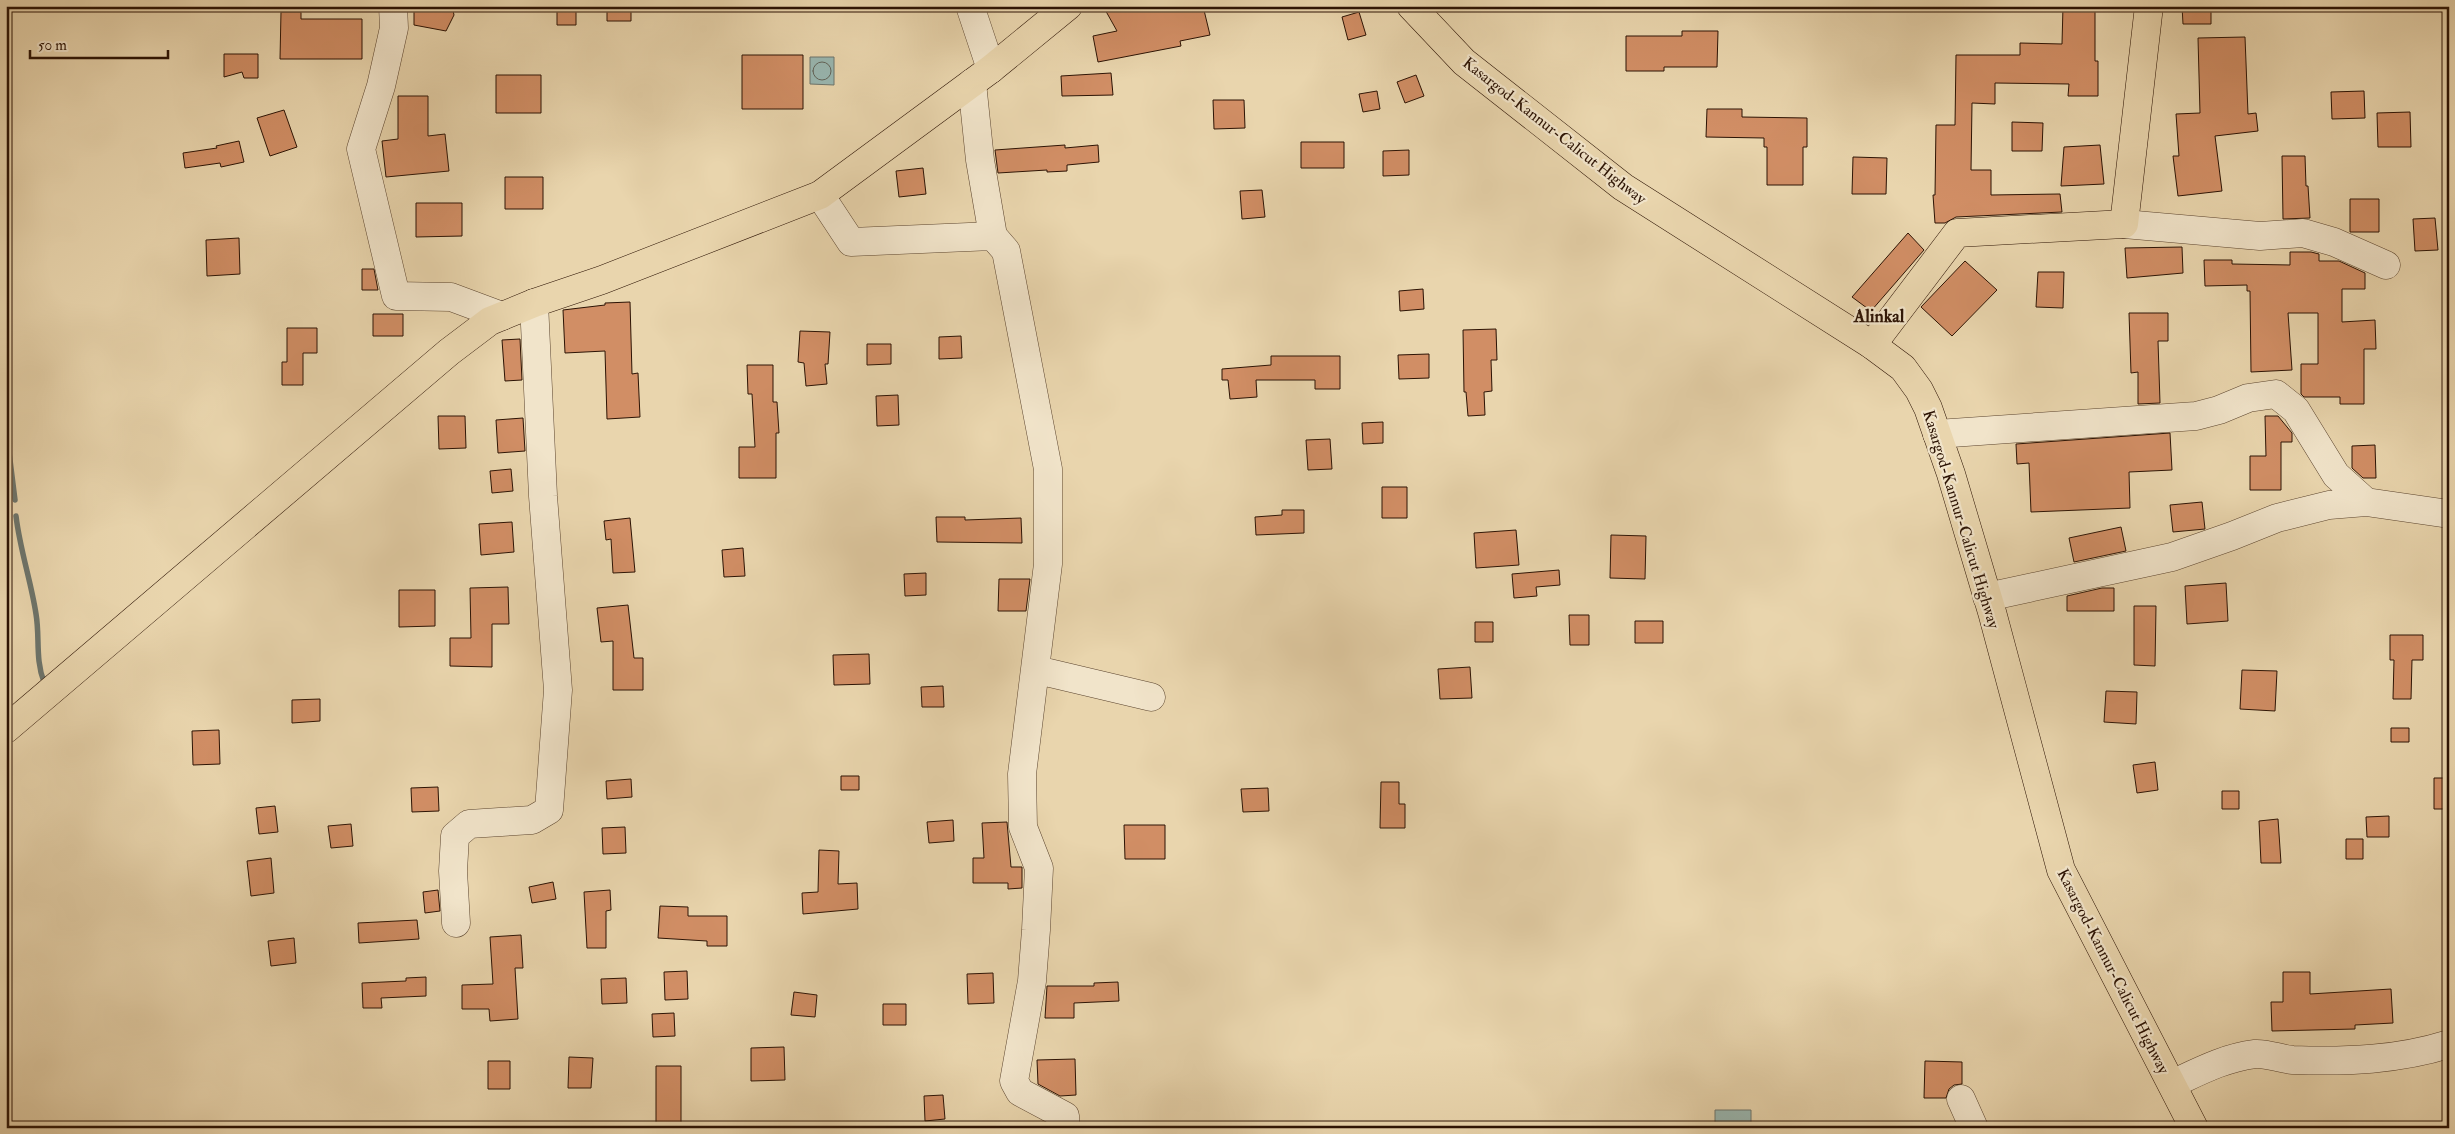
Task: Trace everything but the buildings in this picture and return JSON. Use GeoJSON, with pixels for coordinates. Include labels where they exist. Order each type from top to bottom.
{"type":"FeatureCollection","features":[{"type":"Feature","properties":{"kind":"main road"},"geometry":{"type":"LineString","coordinates":[[6,729],[449,352],[490,321],[534,303],[602,280],[820,195],[982,76],[1068,6]]}},
{"type":"Feature","properties":{"kind":"main road","name":"Kasargod-Kannur-Calicut Highway"},"geometry":{"type":"LineString","coordinates":[[1411,6],[1464,62],[1623,186],[1872,345],[1903,368],[1919,390],[1937,434],[1987,597],[2060,870],[2194,1128]]}},
{"type":"Feature","properties":{"kind":"main road"},"geometry":{"type":"LineString","coordinates":[[1872,345],[1957,233],[2124,224],[2149,6]]}},
{"type":"Feature","properties":{"kind":"street"},"geometry":{"type":"LineString","coordinates":[[393,6],[394,28],[381,86],[361,149],[396,296],[451,297],[502,316]]}},
{"type":"Feature","properties":{"kind":"street"},"geometry":{"type":"LineString","coordinates":[[970,6],[982,76],[980,160],[993,236],[1006,251],[1048,469],[1048,564],[1022,774],[1023,827],[1039,868],[1036,930],[1032,981],[1014,1080],[1020,1092],[1025,1096],[1065,1116],[1066,1128]]}},
{"type":"Feature","properties":{"kind":"street"},"geometry":{"type":"LineString","coordinates":[[820,195],[852,242],[993,236]]}},
{"type":"Feature","properties":{"kind":"street"},"geometry":{"type":"LineString","coordinates":[[2124,224],[2260,236],[2303,233],[2334,242],[2386,265]]}},
{"type":"Feature","properties":{"kind":"street"},"geometry":{"type":"LineString","coordinates":[[456,923],[453,871],[455,836],[469,824],[532,820],[549,810],[558,690],[543,496],[534,303]]}},
{"type":"Feature","properties":{"kind":"street"},"geometry":{"type":"LineString","coordinates":[[1937,434],[2196,416],[2219,410],[2248,398],[2276,394],[2296,410],[2336,475],[2366,502]]}},
{"type":"Feature","properties":{"kind":"street"},"geometry":{"type":"LineString","coordinates":[[1987,597],[2172,557],[2277,518],[2328,505],[2366,502],[2449,514]]}},
{"type":"Feature","properties":{"kind":"street"},"geometry":{"type":"LineString","coordinates":[[1036,670],[1151,697]]}},
{"type":"Feature","properties":{"kind":"street"},"geometry":{"type":"LineString","coordinates":[[2172,1084],[2223,1060],[2258,1054],[2291,1060],[2373,1060],[2420,1053],[2449,1044]]}},
{"type":"Feature","properties":{"kind":"street"},"geometry":{"type":"LineString","coordinates":[[1961,1099],[1974,1128]]}},
{"type":"Feature","properties":{"kind":"water"},"geometry":{"type":"Polygon","coordinates":[[[810,57],[834,57],[834,85],[810,84],[810,57]]]}},
{"type":"Feature","properties":{"kind":"water"},"geometry":{"type":"Polygon","coordinates":[[[1715,1110],[1751,1110],[1751,1128],[1715,1128],[1715,1110]]]}},
{"type":"Feature","properties":{"kind":"waterway"},"geometry":{"type":"LineString","coordinates":[[6,428],[15,500]]}},
{"type":"Feature","properties":{"kind":"waterway"},"geometry":{"type":"LineString","coordinates":[[16,516],[36,614],[40,665],[44,682]]}},
{"type":"Feature","properties":{"kind":"district","name":"Alinkal"},"geometry":{"type":"Point","coordinates":[1879,316]}}]}
